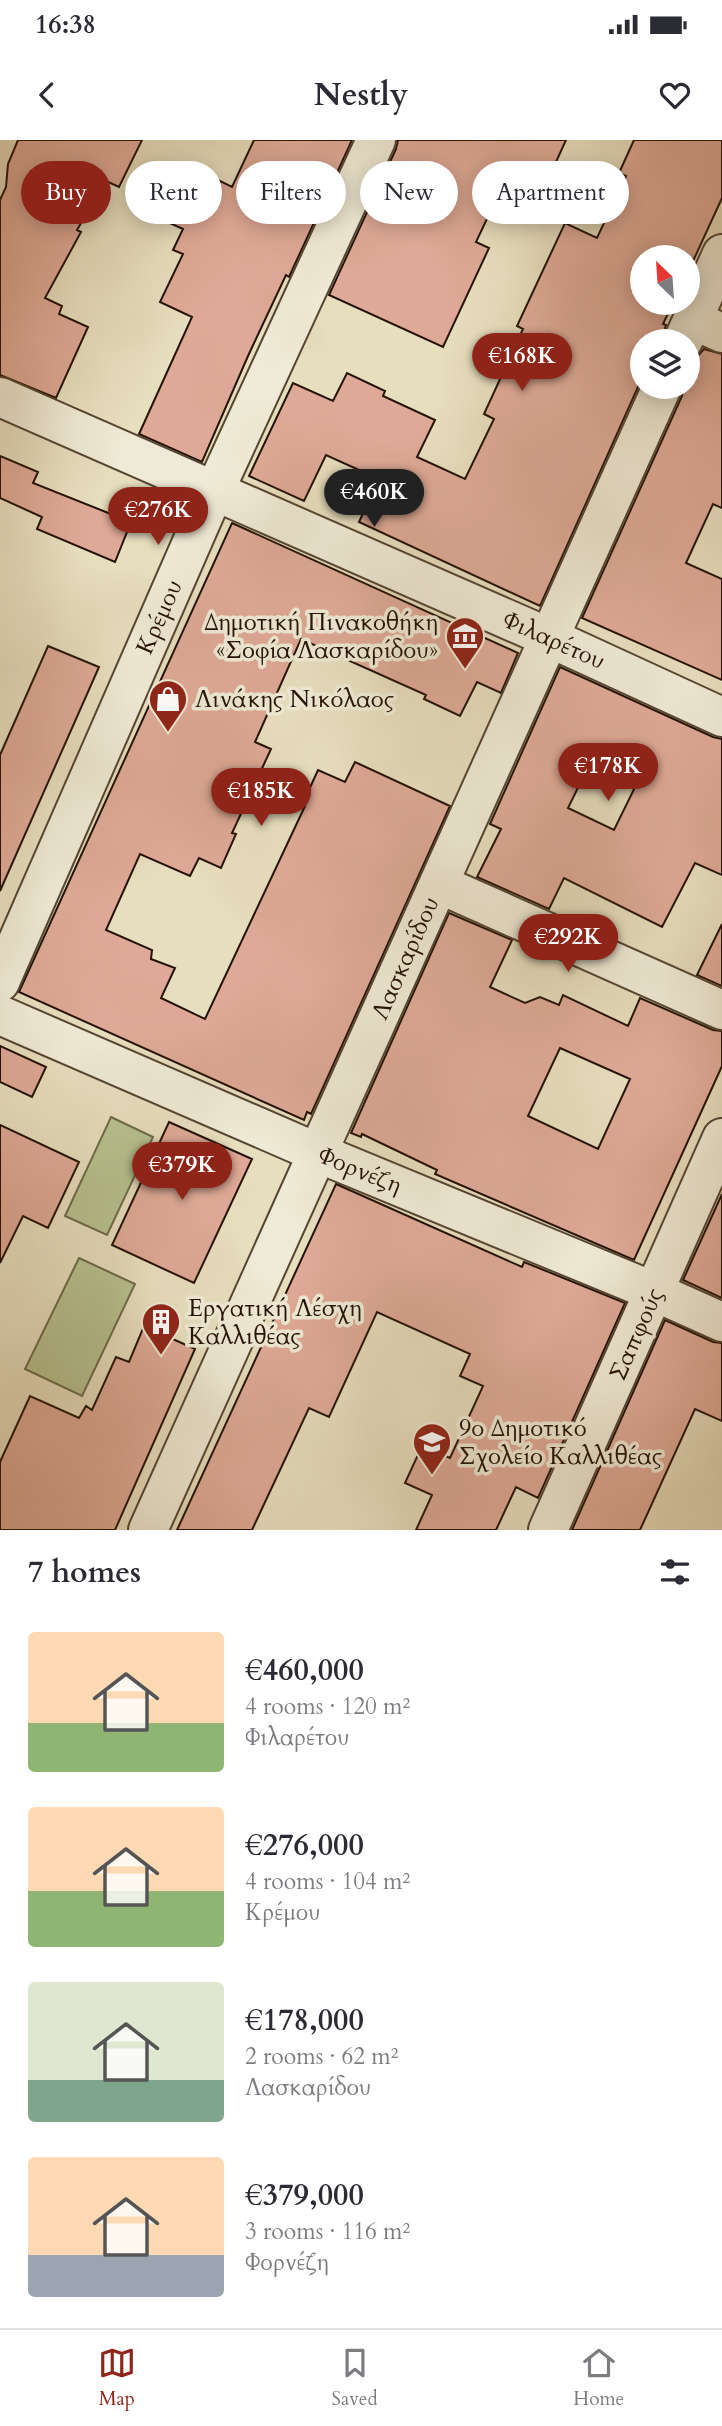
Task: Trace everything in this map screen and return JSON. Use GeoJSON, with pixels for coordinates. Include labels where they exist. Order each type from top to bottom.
{"type":"FeatureCollection","features":[{"type":"Feature","properties":{"kind":"street","name":"Κρέμου"},"geometry":{"type":"LineString","coordinates":[[0,982],[214,492],[376,140]]}},
{"type":"Feature","properties":{"kind":"street"},"geometry":{"type":"LineString","coordinates":[[700,329],[722,254]]}},
{"type":"Feature","properties":{"kind":"street","name":"Φιλαρέτου"},"geometry":{"type":"LineString","coordinates":[[0,397],[550,638],[722,717]]}},
{"type":"Feature","properties":{"kind":"street","name":"Λασκαρίδου"},"geometry":{"type":"LineString","coordinates":[[149,1530],[658,399]]}},
{"type":"Feature","properties":{"kind":"street"},"geometry":{"type":"LineString","coordinates":[[439,884],[722,1010]]}},
{"type":"Feature","properties":{"kind":"street","name":"Φορνέζη"},"geometry":{"type":"LineString","coordinates":[[0,1015],[318,1153],[722,1322]]}},
{"type":"Feature","properties":{"kind":"street","name":"Σαπφούς"},"geometry":{"type":"LineString","coordinates":[[548,1530],[722,1138]]}},
{"type":"Feature","properties":{"kind":"green space"},"geometry":{"type":"Polygon","coordinates":[[[111,1117],[153,1137],[107,1235],[65,1216],[111,1117]]]}},
{"type":"Feature","properties":{"kind":"green space"},"geometry":{"type":"Polygon","coordinates":[[[79,1258],[135,1284],[82,1396],[25,1369],[79,1258]]]}},
{"type":"Feature","properties":{"kind":"building"},"geometry":{"type":"Polygon","coordinates":[[[18,140],[142,140],[132,161],[125,161],[125,175],[119,187],[111,183],[111,161],[21,161],[21,224],[81,224],[77,230],[81,232],[45,298],[62,306],[59,314],[88,327],[56,398],[0,375],[0,200],[6,187],[8,164],[18,140]]]}},
{"type":"Feature","properties":{"kind":"building"},"geometry":{"type":"Polygon","coordinates":[[[254,140],[352,140],[342,161],[244,161],[254,140]]]}},
{"type":"Feature","properties":{"kind":"building"},"geometry":{"type":"Polygon","coordinates":[[[398,140],[566,140],[556,161],[472,161],[472,224],[485,224],[476,242],[489,248],[443,347],[329,295],[362,224],[458,224],[458,161],[390,161],[398,140]]]}},
{"type":"Feature","properties":{"kind":"building"},"geometry":{"type":"Polygon","coordinates":[[[634,140],[722,140],[722,198],[700,246],[630,245],[630,315],[667,315],[663,324],[666,325],[665,329],[630,329],[630,399],[633,399],[540,606],[359,522],[379,479],[326,455],[304,501],[249,476],[293,383],[333,401],[347,373],[385,391],[383,396],[435,420],[417,457],[465,479],[494,419],[484,414],[523,329],[517,326],[565,224],[597,238],[604,224],[629,224],[629,161],[624,161],[634,140]]]}},
{"type":"Feature","properties":{"kind":"building"},"geometry":{"type":"Polygon","coordinates":[[[236,178],[236,224],[313,224],[248,356],[202,462],[139,434],[192,317],[160,302],[183,254],[173,250],[183,229],[172,224],[222,224],[222,182],[232,187],[236,178]]]}},
{"type":"Feature","properties":{"kind":"building"},"geometry":{"type":"Polygon","coordinates":[[[704,349],[722,354],[722,508],[713,504],[686,563],[722,579],[722,680],[582,618],[681,399],[700,399],[700,354],[704,349]]]}},
{"type":"Feature","properties":{"kind":"building"},"geometry":{"type":"Polygon","coordinates":[[[0,456],[38,472],[33,483],[131,522],[115,562],[37,529],[42,517],[0,498],[0,456]]]}},
{"type":"Feature","properties":{"kind":"building"},"geometry":{"type":"Polygon","coordinates":[[[232,523],[518,653],[501,693],[477,682],[460,716],[424,699],[426,695],[301,639],[255,742],[271,749],[232,833],[236,834],[221,868],[199,858],[190,876],[140,854],[106,930],[152,950],[151,959],[175,968],[161,998],[205,1019],[305,806],[302,805],[318,770],[345,782],[355,762],[450,806],[311,1114],[307,1112],[304,1120],[19,992],[232,523]]]}},
{"type":"Feature","properties":{"kind":"building"},"geometry":{"type":"Polygon","coordinates":[[[48,646],[99,667],[0,891],[0,755],[48,646]]]}},
{"type":"Feature","properties":{"kind":"building"},"geometry":{"type":"Polygon","coordinates":[[[560,667],[722,739],[722,875],[695,863],[662,927],[564,878],[549,909],[477,877],[501,829],[490,824],[560,667]],[[593,757],[568,808],[614,830],[639,779],[593,757]]]}},
{"type":"Feature","properties":{"kind":"building"},"geometry":{"type":"Polygon","coordinates":[[[449,913],[512,940],[490,987],[525,1003],[540,997],[559,1005],[563,995],[628,1026],[640,998],[713,1030],[722,1031],[722,1066],[634,1260],[435,1174],[437,1170],[362,1134],[361,1137],[351,1133],[449,913]],[[560,1048],[528,1116],[598,1149],[630,1079],[560,1048]]]}},
{"type":"Feature","properties":{"kind":"building"},"geometry":{"type":"Polygon","coordinates":[[[722,924],[722,986],[697,975],[722,924]]]}},
{"type":"Feature","properties":{"kind":"building"},"geometry":{"type":"Polygon","coordinates":[[[0,1046],[46,1067],[32,1097],[0,1082],[0,1046]]]}},
{"type":"Feature","properties":{"kind":"building"},"geometry":{"type":"Polygon","coordinates":[[[169,1122],[252,1159],[194,1283],[112,1245],[169,1122]]]}},
{"type":"Feature","properties":{"kind":"building"},"geometry":{"type":"Polygon","coordinates":[[[0,1125],[79,1162],[48,1228],[23,1216],[0,1263],[0,1125]]]}},
{"type":"Feature","properties":{"kind":"building"},"geometry":{"type":"Polygon","coordinates":[[[336,1184],[522,1267],[524,1262],[625,1303],[538,1498],[516,1487],[496,1530],[416,1530],[432,1495],[405,1483],[422,1446],[450,1458],[483,1386],[460,1376],[470,1354],[377,1312],[329,1417],[309,1408],[252,1530],[177,1530],[336,1184]]]}},
{"type":"Feature","properties":{"kind":"building"},"geometry":{"type":"Polygon","coordinates":[[[722,1194],[722,1298],[683,1280],[722,1194]]]}},
{"type":"Feature","properties":{"kind":"building"},"geometry":{"type":"Polygon","coordinates":[[[665,1320],[713,1342],[722,1343],[722,1421],[695,1409],[640,1530],[572,1530],[665,1320]]]}},
{"type":"Feature","properties":{"kind":"building"},"geometry":{"type":"Polygon","coordinates":[[[144,1326],[195,1349],[115,1530],[0,1530],[0,1462],[30,1396],[79,1418],[86,1406],[92,1410],[116,1357],[129,1362],[144,1326]]]}},
{"type":"Feature","properties":{"kind":"place","name":"Δημοτική Πινακοθήκη «Σοφία Λασκαρίδου»"},"geometry":{"type":"Point","coordinates":[465,670]}},
{"type":"Feature","properties":{"kind":"place","name":"Λινάκης Νικόλαος"},"geometry":{"type":"Point","coordinates":[168,733]}},
{"type":"Feature","properties":{"kind":"place","name":"Εργατική Λέσχη Καλλιθέας"},"geometry":{"type":"Point","coordinates":[161,1356]}},
{"type":"Feature","properties":{"kind":"place","name":"9ο Δημοτικό Σχολείο Καλλιθέας"},"geometry":{"type":"Point","coordinates":[432,1476]}}]}
